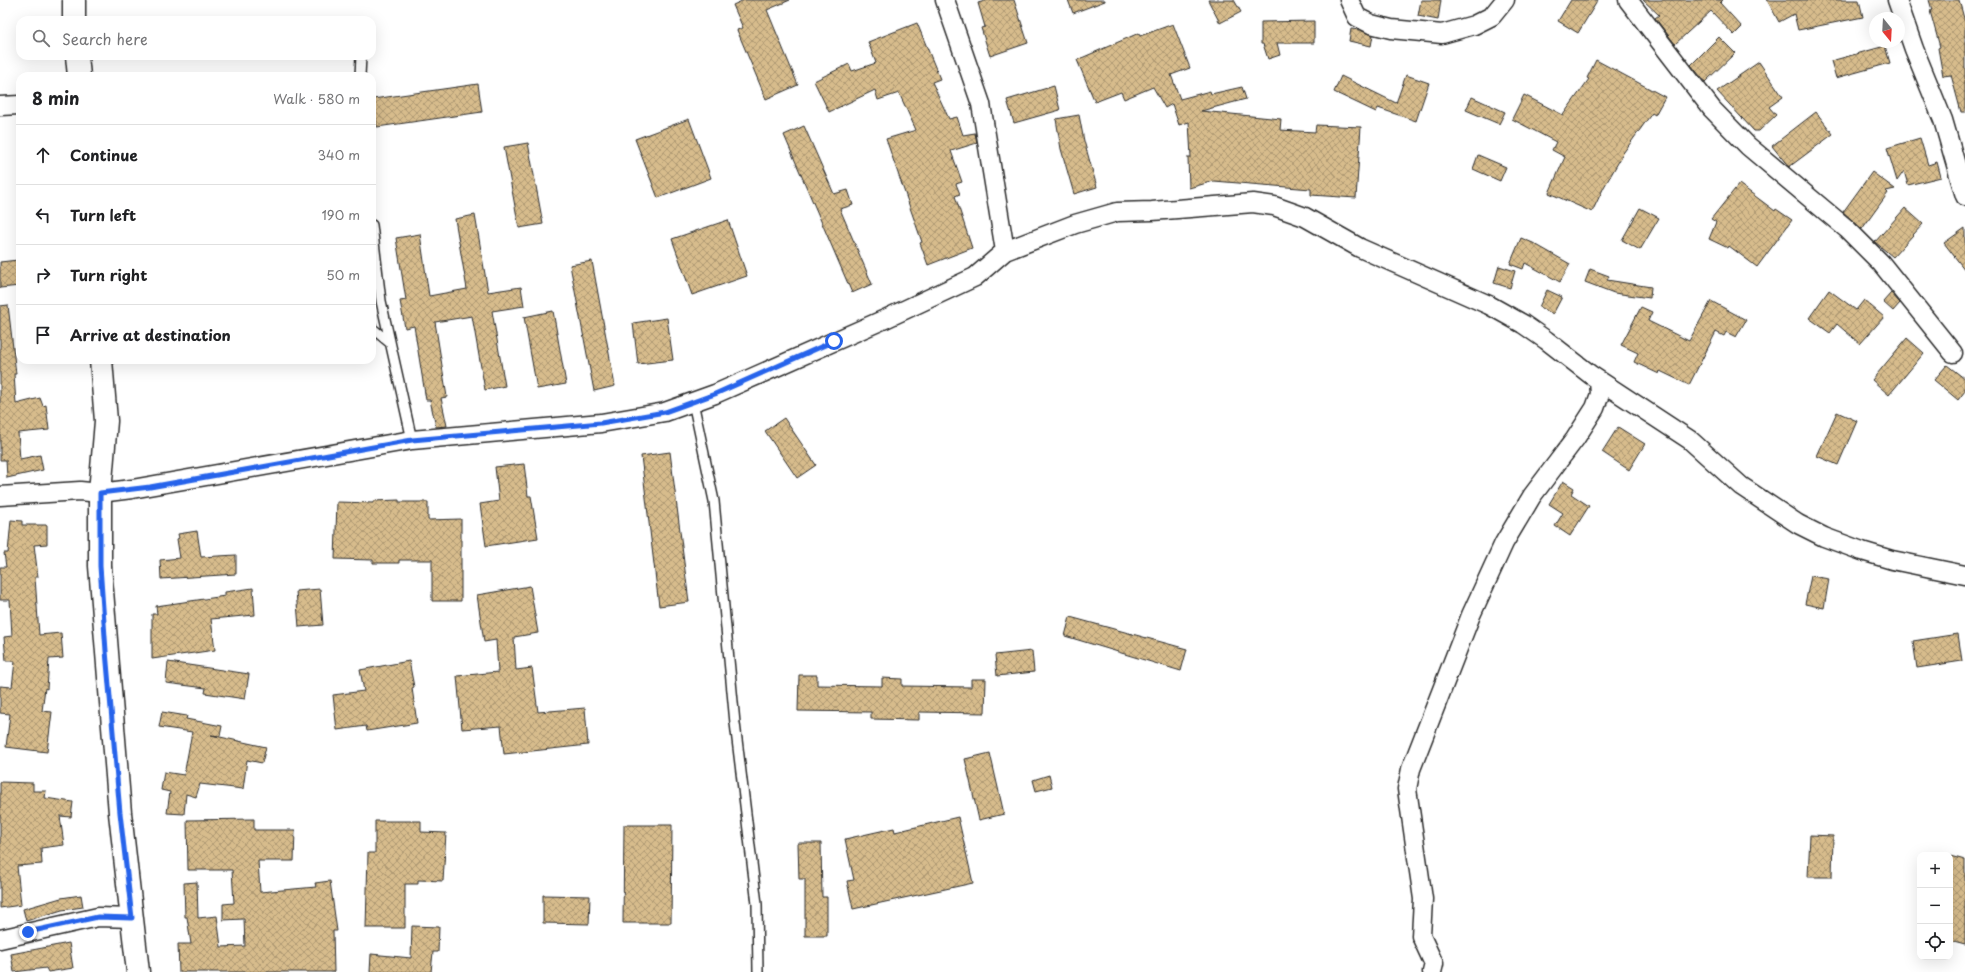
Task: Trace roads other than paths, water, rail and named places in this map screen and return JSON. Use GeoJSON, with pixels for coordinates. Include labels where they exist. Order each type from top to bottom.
{"type":"FeatureCollection","features":[{"type":"Feature","properties":{"kind":"main road"},"geometry":{"type":"LineString","coordinates":[[74,0],[74,16]]}},
{"type":"Feature","properties":{"kind":"main road"},"geometry":{"type":"LineString","coordinates":[[77,60],[79,72]]}},
{"type":"Feature","properties":{"kind":"main road"},"geometry":{"type":"LineString","coordinates":[[101,364],[106,421],[100,493],[100,566],[120,813],[138,972]]}},
{"type":"Feature","properties":{"kind":"street"},"geometry":{"type":"LineString","coordinates":[[945,0],[981,104],[1005,251]]}},
{"type":"Feature","properties":{"kind":"street"},"geometry":{"type":"LineString","coordinates":[[1349,0],[1357,17],[1371,24],[1391,29],[1442,34],[1474,25],[1492,16],[1505,0]]}},
{"type":"Feature","properties":{"kind":"street"},"geometry":{"type":"LineString","coordinates":[[1628,0],[1712,109],[1748,146],[1847,229],[1881,263],[1953,353]]}},
{"type":"Feature","properties":{"kind":"street"},"geometry":{"type":"LineString","coordinates":[[1897,0],[1914,50],[1943,120],[1965,196]]}},
{"type":"Feature","properties":{"kind":"street"},"geometry":{"type":"LineString","coordinates":[[0,106],[16,106]]}},
{"type":"Feature","properties":{"kind":"street"},"geometry":{"type":"LineString","coordinates":[[0,496],[80,491],[100,493],[150,487],[412,440],[627,420],[665,412],[693,402],[885,319],[974,277],[1005,251],[1075,224],[1117,212],[1152,212],[1252,203],[1274,206],[1305,217],[1360,248],[1489,305],[1546,340],[1599,380],[1690,440],[1741,486],[1798,524],[1824,538],[1892,560],[1965,575]]}},
{"type":"Feature","properties":{"kind":"street"},"geometry":{"type":"LineString","coordinates":[[1432,972],[1434,964],[1421,936],[1423,899],[1407,789],[1411,769],[1471,615],[1504,543],[1532,496],[1575,439],[1595,408],[1600,394],[1599,380]]}},
{"type":"Feature","properties":{"kind":"street"},"geometry":{"type":"LineString","coordinates":[[0,939],[98,917],[132,918]]}},
{"type":"Feature","properties":{"kind":"lane"},"geometry":{"type":"LineString","coordinates":[[360,72],[361,60]]}},
{"type":"Feature","properties":{"kind":"lane"},"geometry":{"type":"LineString","coordinates":[[376,256],[381,301],[412,440]]}},
{"type":"Feature","properties":{"kind":"lane"},"geometry":{"type":"LineString","coordinates":[[376,331],[390,343]]}},
{"type":"Feature","properties":{"kind":"lane"},"geometry":{"type":"LineString","coordinates":[[693,402],[714,501],[735,723],[757,904],[758,972]]}}]}
